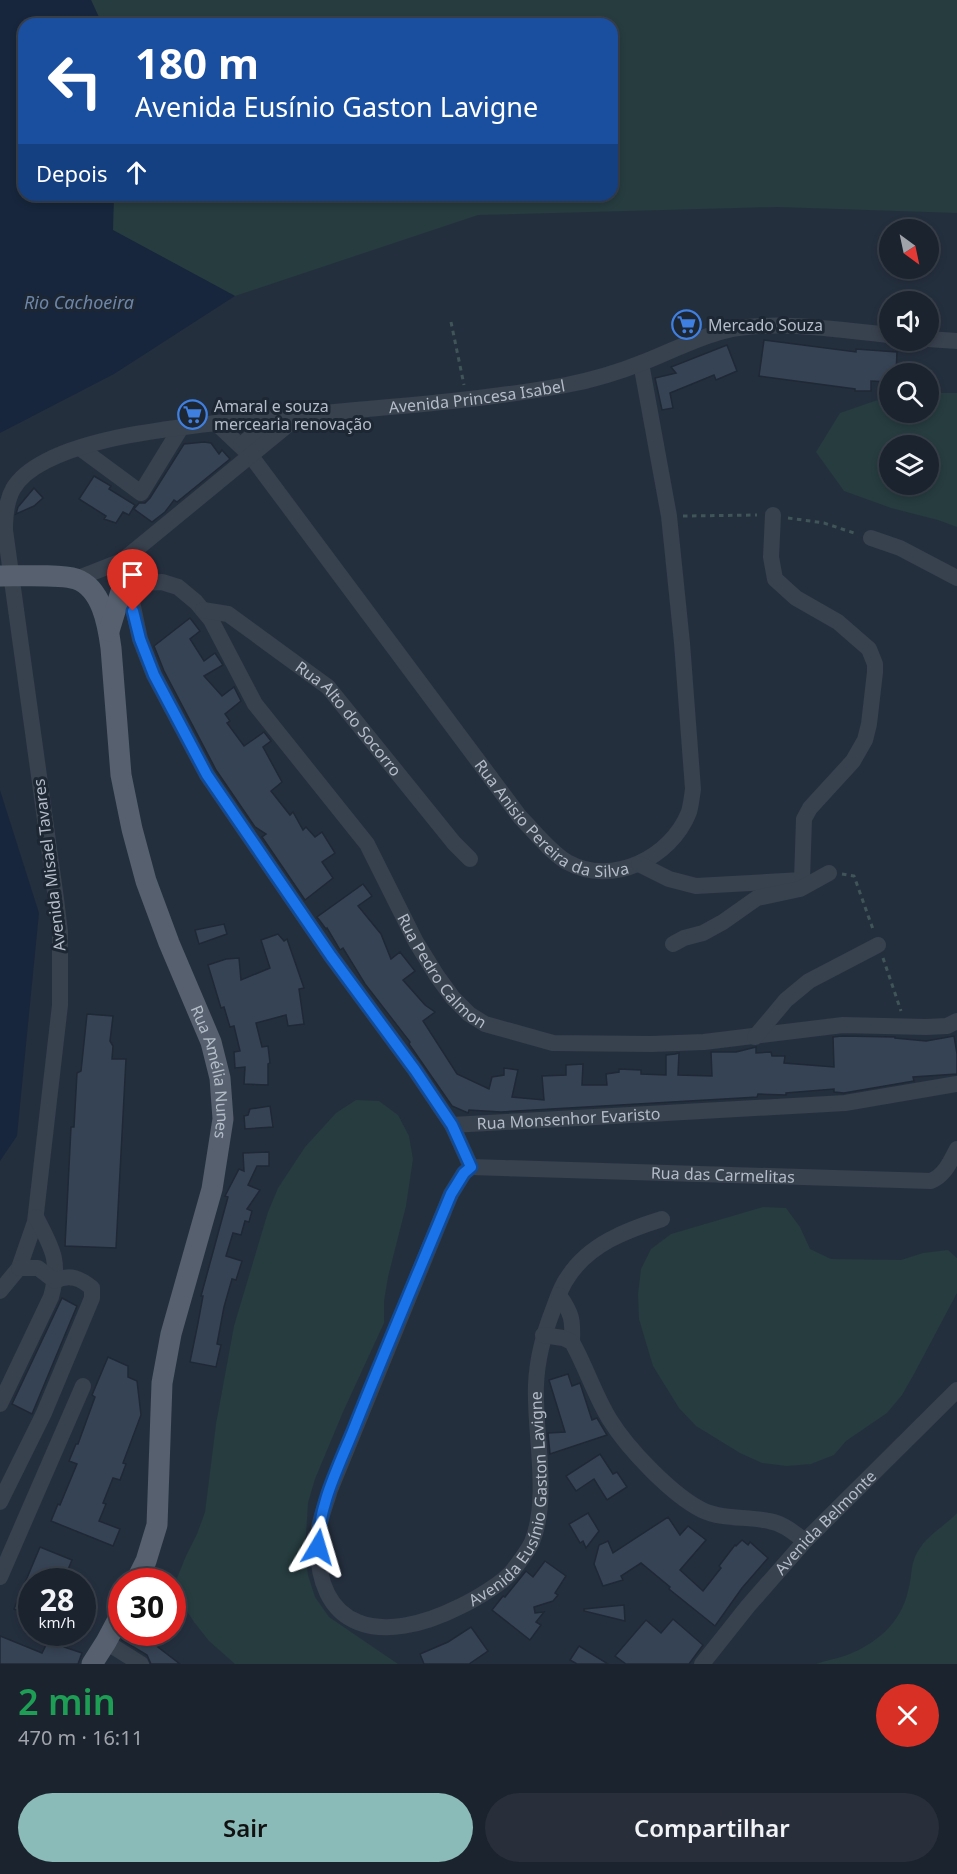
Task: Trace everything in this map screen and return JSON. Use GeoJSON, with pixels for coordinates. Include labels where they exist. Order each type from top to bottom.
{"type":"FeatureCollection","features":[{"type":"Feature","properties":{"kind":"main road"},"geometry":{"type":"LineString","coordinates":[[109,631],[126,574]]}},
{"type":"Feature","properties":{"kind":"main road"},"geometry":{"type":"LineString","coordinates":[[0,576],[67,578]]}},
{"type":"Feature","properties":{"kind":"main road","name":"Rua Amélia Nunes"},"geometry":{"type":"LineString","coordinates":[[67,578],[93,591],[109,631],[122,775],[132,829],[150,892],[211,1042],[220,1078],[223,1119],[212,1189],[171,1334],[162,1383],[157,1525],[142,1568]]}},
{"type":"Feature","properties":{"kind":"main road"},"geometry":{"type":"LineString","coordinates":[[92,1664],[108,1638]]}},
{"type":"Feature","properties":{"kind":"street","name":"Avenida Princesa Isabel"},"geometry":{"type":"LineString","coordinates":[[27,473],[44,462],[80,448],[182,426],[467,399],[567,385],[641,363],[724,331],[752,327],[814,327],[879,334]]}},
{"type":"Feature","properties":{"kind":"street"},"geometry":{"type":"LineString","coordinates":[[939,340],[957,341]]}},
{"type":"Feature","properties":{"kind":"street","name":"Rua Anisio Pereira da Silva"},"geometry":{"type":"LineString","coordinates":[[216,423],[246,450],[520,817],[566,861],[592,870],[615,871],[639,864],[661,849],[678,832],[689,811],[693,789],[682,643],[669,516],[641,363]]}},
{"type":"Feature","properties":{"kind":"street"},"geometry":{"type":"LineString","coordinates":[[246,450],[301,414]]}},
{"type":"Feature","properties":{"kind":"street"},"geometry":{"type":"LineString","coordinates":[[67,578],[126,574],[277,416]]}},
{"type":"Feature","properties":{"kind":"street"},"geometry":{"type":"LineString","coordinates":[[80,448],[141,493],[182,426]]}},
{"type":"Feature","properties":{"kind":"street","name":"Avenida Misael Tavares"},"geometry":{"type":"LineString","coordinates":[[0,1291],[19,1268],[36,1217],[60,1005],[60,932],[5,530],[5,507],[12,489],[27,473]]}},
{"type":"Feature","properties":{"kind":"street"},"geometry":{"type":"LineString","coordinates":[[639,864],[669,879],[696,886],[802,880],[804,819],[810,808],[853,761],[865,740],[869,724],[874,664],[869,650],[838,622],[796,598],[775,579],[771,557],[773,515]]}},
{"type":"Feature","properties":{"kind":"street"},"geometry":{"type":"LineString","coordinates":[[871,538],[900,548],[957,578]]}},
{"type":"Feature","properties":{"kind":"street"},"geometry":{"type":"LineString","coordinates":[[126,574],[140,639],[154,675],[207,775],[331,956],[415,1070],[452,1125],[471,1167]]}},
{"type":"Feature","properties":{"kind":"street","name":"Rua Pedro Calmon"},"geometry":{"type":"LineString","coordinates":[[126,574],[144,583],[162,582],[178,587],[211,620],[255,704],[368,844],[416,942],[453,998],[469,1014],[485,1024],[554,1043],[651,1044],[704,1042],[843,1026],[926,1028],[947,1026],[957,1021]]}},
{"type":"Feature","properties":{"kind":"street","name":"Rua Alto do Socorro"},"geometry":{"type":"LineString","coordinates":[[203,610],[228,614],[328,687],[454,843],[470,859]]}},
{"type":"Feature","properties":{"kind":"street"},"geometry":{"type":"LineString","coordinates":[[673,944],[684,938],[703,933],[758,898],[800,889],[830,873]]}},
{"type":"Feature","properties":{"kind":"street"},"geometry":{"type":"LineString","coordinates":[[755,1037],[786,1000],[809,981],[878,945]]}},
{"type":"Feature","properties":{"kind":"street","name":"Rua Monsenhor Evaristo"},"geometry":{"type":"LineString","coordinates":[[452,1125],[845,1103],[957,1084]]}},
{"type":"Feature","properties":{"kind":"street","name":"Rua das Carmelitas"},"geometry":{"type":"LineString","coordinates":[[471,1167],[931,1181],[948,1167],[957,1149]]}},
{"type":"Feature","properties":{"kind":"street","name":"Avenida Eusínio Gaston Lavigne"},"geometry":{"type":"LineString","coordinates":[[471,1167],[454,1186],[446,1205],[330,1490],[318,1532],[319,1562],[326,1589],[339,1609],[353,1622],[371,1627],[404,1627],[445,1614],[476,1599],[512,1572],[531,1543],[538,1518],[540,1492],[536,1384],[543,1335],[559,1295],[568,1276],[584,1258],[608,1239],[662,1219]]}},
{"type":"Feature","properties":{"kind":"street"},"geometry":{"type":"LineString","coordinates":[[0,1404],[51,1297],[55,1281],[54,1256],[36,1217]]}},
{"type":"Feature","properties":{"kind":"street"},"geometry":{"type":"LineString","coordinates":[[19,1268],[38,1269],[55,1281]]}},
{"type":"Feature","properties":{"kind":"street"},"geometry":{"type":"LineString","coordinates":[[0,1502],[44,1413],[92,1298],[92,1288],[82,1280],[72,1276],[62,1277],[55,1281]]}},
{"type":"Feature","properties":{"kind":"street"},"geometry":{"type":"LineString","coordinates":[[559,1295],[571,1312],[572,1342],[610,1420],[634,1453],[667,1483],[702,1509],[722,1516],[771,1521],[805,1540]]}},
{"type":"Feature","properties":{"kind":"street"},"geometry":{"type":"LineString","coordinates":[[543,1335],[572,1342]]}},
{"type":"Feature","properties":{"kind":"street"},"geometry":{"type":"LineString","coordinates":[[0,1577],[83,1386]]}},
{"type":"Feature","properties":{"kind":"street","name":"Avenida Belmonte"},"geometry":{"type":"LineString","coordinates":[[702,1664],[805,1540],[957,1390]]}},
{"type":"Feature","properties":{"kind":"street"},"geometry":{"type":"LineString","coordinates":[[106,1642],[141,1664]]}},
{"type":"Feature","properties":{"kind":"path"},"geometry":{"type":"LineString","coordinates":[[451,322],[467,399]]}},
{"type":"Feature","properties":{"kind":"green space"},"geometry":{"type":"Polygon","coordinates":[[[91,0],[957,0],[957,213],[778,207],[478,215],[235,296],[112,230],[114,201],[618,201],[618,18],[99,18],[91,0]]]}},
{"type":"Feature","properties":{"kind":"green space"},"geometry":{"type":"Polygon","coordinates":[[[939,393],[957,393],[957,527],[891,508],[844,491],[816,452],[840,413],[879,399],[879,423],[939,423],[939,393]]]}},
{"type":"Feature","properties":{"kind":"green space"},"geometry":{"type":"Polygon","coordinates":[[[356,1100],[379,1101],[398,1115],[409,1136],[413,1159],[406,1206],[388,1277],[384,1301],[384,1323],[315,1479],[308,1503],[305,1551],[308,1575],[315,1597],[329,1617],[398,1664],[235,1664],[209,1641],[186,1610],[186,1568],[181,1568],[205,1512],[216,1424],[234,1326],[268,1212],[278,1188],[305,1147],[336,1113],[356,1100]]]}},
{"type":"Feature","properties":{"kind":"green space"},"geometry":{"type":"Polygon","coordinates":[[[763,1207],[786,1208],[800,1227],[810,1249],[831,1259],[901,1260],[923,1253],[948,1250],[957,1258],[957,1293],[902,1395],[887,1413],[846,1441],[834,1455],[811,1464],[787,1466],[762,1463],[740,1453],[696,1426],[679,1408],[653,1366],[639,1319],[638,1294],[641,1269],[651,1249],[671,1234],[763,1207]]]}},
{"type":"Feature","properties":{"kind":"green space"},"geometry":{"type":"Polygon","coordinates":[[[957,1513],[957,1664],[816,1664],[858,1650],[886,1631],[900,1613],[905,1602],[913,1564],[920,1548],[957,1513]]]}},
{"type":"Feature","properties":{"kind":"water","name":"Rio Cachoeira"},"geometry":{"type":"Polygon","coordinates":[[[0,0],[91,0],[99,18],[18,18],[18,201],[114,201],[113,230],[235,296],[114,374],[0,433],[0,0]]]}},
{"type":"Feature","properties":{"kind":"water"},"geometry":{"type":"Polygon","coordinates":[[[0,790],[39,913],[17,1136],[0,1161],[0,790]]]}},
{"type":"Feature","properties":{"kind":"building"},"geometry":{"type":"Polygon","coordinates":[[[764,340],[856,352],[856,349],[897,352],[896,363],[879,363],[879,381],[871,381],[871,391],[855,391],[855,389],[759,376],[764,340]]]}},
{"type":"Feature","properties":{"kind":"building"},"geometry":{"type":"Polygon","coordinates":[[[727,345],[737,371],[716,380],[714,375],[670,393],[673,408],[662,410],[655,378],[676,373],[671,367],[727,345]]]}},
{"type":"Feature","properties":{"kind":"building"},"geometry":{"type":"Polygon","coordinates":[[[211,443],[219,454],[222,450],[230,459],[177,502],[174,500],[165,512],[152,522],[134,509],[139,503],[145,503],[150,498],[184,444],[211,443]]]}},
{"type":"Feature","properties":{"kind":"building"},"geometry":{"type":"Polygon","coordinates":[[[94,476],[111,486],[109,489],[135,505],[129,515],[123,512],[116,523],[104,519],[106,516],[79,499],[94,476]]]}},
{"type":"Feature","properties":{"kind":"building"},"geometry":{"type":"Polygon","coordinates":[[[34,488],[43,498],[34,506],[16,514],[18,507],[34,488]]]}},
{"type":"Feature","properties":{"kind":"building"},"geometry":{"type":"Polygon","coordinates":[[[190,618],[200,631],[190,639],[204,661],[215,653],[223,665],[204,676],[222,696],[234,687],[241,701],[225,714],[230,721],[227,723],[244,746],[264,732],[271,741],[263,747],[282,782],[271,791],[290,815],[293,812],[303,830],[306,827],[315,837],[322,832],[335,853],[322,862],[333,878],[305,900],[262,837],[266,834],[255,827],[216,770],[164,671],[154,646],[190,618]]]}},
{"type":"Feature","properties":{"kind":"building"},"geometry":{"type":"Polygon","coordinates":[[[363,884],[372,896],[358,906],[381,934],[391,959],[400,952],[415,971],[403,980],[425,1005],[435,1012],[423,1021],[457,1074],[489,1089],[492,1077],[504,1075],[504,1068],[518,1070],[512,1097],[544,1100],[542,1076],[566,1075],[566,1065],[583,1064],[582,1085],[607,1085],[606,1074],[619,1072],[619,1069],[641,1070],[641,1074],[666,1075],[666,1055],[679,1053],[678,1075],[712,1076],[711,1052],[736,1052],[756,1047],[756,1053],[771,1052],[772,1056],[785,1056],[784,1063],[834,1067],[833,1037],[842,1036],[895,1037],[926,1041],[954,1036],[957,1074],[913,1077],[914,1081],[844,1093],[834,1092],[834,1089],[786,1093],[786,1095],[758,1094],[757,1097],[501,1112],[469,1110],[468,1113],[452,1106],[409,1044],[410,1042],[365,984],[343,948],[340,950],[327,928],[317,917],[363,884]]]}},
{"type":"Feature","properties":{"kind":"building"},"geometry":{"type":"Polygon","coordinates":[[[224,924],[227,934],[199,944],[195,930],[224,924]]]}},
{"type":"Feature","properties":{"kind":"building"},"geometry":{"type":"Polygon","coordinates":[[[278,934],[284,941],[287,939],[304,988],[299,989],[304,1024],[288,1026],[286,1015],[256,1023],[262,1047],[268,1046],[270,1063],[268,1064],[268,1085],[244,1084],[245,1067],[235,1068],[234,1052],[240,1051],[234,1026],[230,1027],[224,1007],[221,1008],[208,965],[226,959],[239,958],[241,980],[270,968],[261,940],[278,934]]]}},
{"type":"Feature","properties":{"kind":"building"},"geometry":{"type":"Polygon","coordinates":[[[87,1014],[113,1016],[110,1041],[113,1046],[112,1059],[126,1059],[116,1248],[65,1246],[71,1127],[74,1127],[77,1073],[81,1071],[87,1014]]]}},
{"type":"Feature","properties":{"kind":"building"},"geometry":{"type":"Polygon","coordinates":[[[270,1106],[273,1127],[245,1129],[244,1116],[248,1115],[250,1109],[270,1106]]]}},
{"type":"Feature","properties":{"kind":"building"},"geometry":{"type":"Polygon","coordinates":[[[269,1152],[269,1166],[257,1166],[248,1185],[260,1190],[247,1209],[252,1211],[249,1222],[245,1221],[241,1235],[233,1233],[226,1256],[242,1261],[236,1280],[232,1279],[224,1307],[217,1344],[221,1345],[216,1367],[190,1362],[203,1296],[201,1296],[228,1197],[225,1196],[239,1169],[244,1171],[243,1153],[269,1152]]]}},
{"type":"Feature","properties":{"kind":"building"},"geometry":{"type":"Polygon","coordinates":[[[62,1298],[77,1306],[32,1414],[12,1404],[62,1298]]]}},
{"type":"Feature","properties":{"kind":"building"},"geometry":{"type":"Polygon","coordinates":[[[108,1357],[128,1366],[128,1377],[137,1381],[141,1415],[123,1463],[126,1464],[120,1480],[113,1478],[99,1521],[120,1529],[113,1546],[51,1521],[77,1464],[69,1461],[78,1444],[95,1397],[92,1395],[108,1357]]]}},
{"type":"Feature","properties":{"kind":"building"},"geometry":{"type":"Polygon","coordinates":[[[568,1374],[572,1386],[580,1383],[592,1420],[597,1418],[607,1435],[550,1454],[548,1433],[565,1432],[549,1380],[568,1374]]]}},
{"type":"Feature","properties":{"kind":"building"},"geometry":{"type":"Polygon","coordinates":[[[600,1454],[613,1474],[617,1472],[627,1487],[607,1500],[594,1479],[576,1491],[566,1476],[600,1454]]]}},
{"type":"Feature","properties":{"kind":"building"},"geometry":{"type":"Polygon","coordinates":[[[588,1513],[599,1531],[586,1548],[583,1541],[580,1543],[569,1524],[588,1513]]]}},
{"type":"Feature","properties":{"kind":"building"},"geometry":{"type":"Polygon","coordinates":[[[668,1517],[680,1535],[688,1526],[706,1540],[680,1570],[703,1591],[735,1545],[742,1540],[748,1545],[750,1542],[768,1558],[742,1588],[715,1626],[641,1563],[621,1576],[623,1580],[603,1586],[594,1564],[599,1545],[608,1541],[613,1553],[668,1517]]]}},
{"type":"Feature","properties":{"kind":"building"},"geometry":{"type":"Polygon","coordinates":[[[40,1547],[72,1560],[69,1568],[31,1568],[40,1547]]]}},
{"type":"Feature","properties":{"kind":"building"},"geometry":{"type":"Polygon","coordinates":[[[545,1561],[566,1576],[555,1593],[558,1595],[553,1601],[534,1607],[535,1613],[544,1612],[536,1622],[541,1625],[530,1640],[492,1610],[526,1571],[533,1577],[545,1561]]]}},
{"type":"Feature","properties":{"kind":"building"},"geometry":{"type":"Polygon","coordinates":[[[624,1605],[625,1621],[584,1611],[584,1609],[624,1605]]]}},
{"type":"Feature","properties":{"kind":"building"},"geometry":{"type":"Polygon","coordinates":[[[673,1619],[703,1645],[689,1664],[626,1664],[615,1656],[646,1620],[661,1633],[673,1619]]]}},
{"type":"Feature","properties":{"kind":"building"},"geometry":{"type":"Polygon","coordinates":[[[471,1627],[488,1651],[469,1664],[424,1664],[420,1654],[448,1642],[471,1627]]]}},
{"type":"Feature","properties":{"kind":"building"},"geometry":{"type":"Polygon","coordinates":[[[0,1636],[18,1643],[18,1646],[25,1646],[42,1653],[46,1646],[64,1646],[82,1653],[78,1664],[0,1664],[0,1636]]]}},
{"type":"Feature","properties":{"kind":"building"},"geometry":{"type":"Polygon","coordinates":[[[132,1646],[157,1646],[180,1664],[151,1664],[147,1655],[132,1646]]]}},
{"type":"Feature","properties":{"kind":"building"},"geometry":{"type":"Polygon","coordinates":[[[579,1646],[608,1664],[577,1664],[570,1660],[579,1646]]]}},
{"type":"Feature","properties":{"kind":"place","name":"Mercado Souza"},"geometry":{"type":"Point","coordinates":[687,325]}},
{"type":"Feature","properties":{"kind":"place","name":"Amaral e souza mercearia renovação"},"geometry":{"type":"Point","coordinates":[193,415]}},
{"type":"Feature","properties":{"kind":"route"},"geometry":{"type":"LineString","coordinates":[[133,611],[140,639],[154,675],[207,775],[331,956],[415,1070],[452,1125],[471,1167],[454,1186],[360,1413],[330,1490],[318,1532],[318,1547]]}}]}
